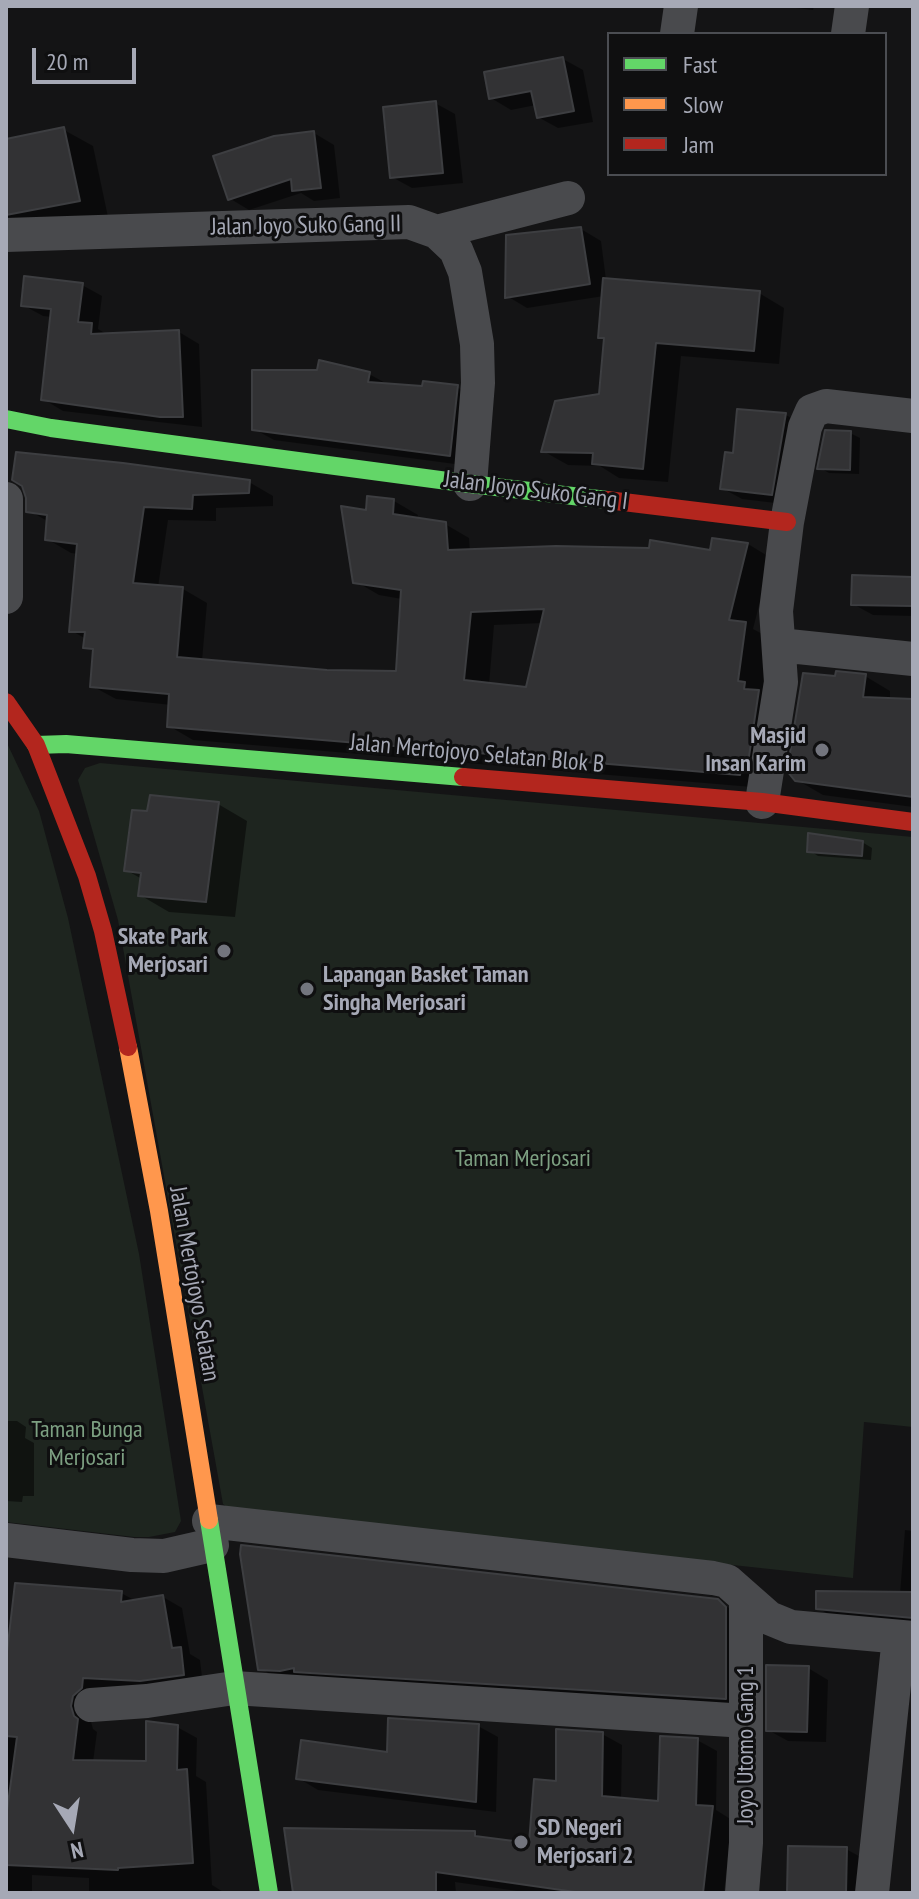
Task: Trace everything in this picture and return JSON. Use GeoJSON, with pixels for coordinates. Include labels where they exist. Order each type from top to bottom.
{"type":"FeatureCollection","features":[{"type":"Feature","properties":{"kind":"street"},"geometry":{"type":"LineString","coordinates":[[677,32],[681,6]]}},
{"type":"Feature","properties":{"kind":"street"},"geometry":{"type":"LineString","coordinates":[[848,32],[852,6]]}},
{"type":"Feature","properties":{"kind":"street"},"geometry":{"type":"LineString","coordinates":[[437,232],[568,198]]}},
{"type":"Feature","properties":{"kind":"street","name":"Jalan Joyo Suko Gang II"},"geometry":{"type":"LineString","coordinates":[[6,235],[409,222],[437,232],[456,250],[465,272],[477,344],[478,383],[470,484]]}},
{"type":"Feature","properties":{"kind":"street"},"geometry":{"type":"LineString","coordinates":[[762,802],[781,682],[776,611],[787,522],[805,427],[812,411],[826,406],[913,416]]}},
{"type":"Feature","properties":{"kind":"street","name":"Jalan Joyo Suko Gang I"},"geometry":{"type":"LineString","coordinates":[[6,419],[51,428],[470,484],[787,522]]}},
{"type":"Feature","properties":{"kind":"street"},"geometry":{"type":"LineString","coordinates":[[6,499],[6,597]]}},
{"type":"Feature","properties":{"kind":"street"},"geometry":{"type":"LineString","coordinates":[[779,645],[913,659]]}},
{"type":"Feature","properties":{"kind":"street","name":"Jalan Mertojoyo Selatan"},"geometry":{"type":"LineString","coordinates":[[6,702],[36,745],[87,876],[103,931],[159,1211],[269,1893]]}},
{"type":"Feature","properties":{"kind":"street","name":"Jalan Mertojoyo Selatan Blok B"},"geometry":{"type":"LineString","coordinates":[[36,745],[82,745],[762,802],[913,822]]}},
{"type":"Feature","properties":{"kind":"street"},"geometry":{"type":"LineString","coordinates":[[6,1540],[164,1556],[210,1533],[713,1578],[727,1581],[769,1618],[791,1627],[906,1638],[872,1893]]}},
{"type":"Feature","properties":{"kind":"street","name":"Joyo Utomo Gang 1"},"geometry":{"type":"LineString","coordinates":[[742,1893],[746,1843],[746,1598]]}},
{"type":"Feature","properties":{"kind":"street"},"geometry":{"type":"LineString","coordinates":[[91,1705],[147,1701],[234,1688],[746,1721]]}},
{"type":"Feature","properties":{"kind":"green space","name":"Taman Bunga Merjosari"},"geometry":{"type":"Polygon","coordinates":[[[6,741],[39,811],[68,918],[139,1254],[181,1521],[175,1532],[134,1537],[6,1522],[6,741]]]}},
{"type":"Feature","properties":{"kind":"green space","name":"Taman Merjosari"},"geometry":{"type":"Polygon","coordinates":[[[100,763],[913,837],[913,1427],[864,1422],[853,1578],[232,1511],[223,1504],[118,920],[78,780],[85,768],[100,763]]]}},
{"type":"Feature","properties":{"kind":"building"},"geometry":{"type":"Polygon","coordinates":[[[563,57],[574,111],[537,118],[531,91],[489,99],[484,72],[563,57]]]}},
{"type":"Feature","properties":{"kind":"building"},"geometry":{"type":"Polygon","coordinates":[[[436,101],[443,173],[390,178],[383,107],[436,101]]]}},
{"type":"Feature","properties":{"kind":"building"},"geometry":{"type":"Polygon","coordinates":[[[64,127],[80,201],[6,215],[6,139],[64,127]]]}},
{"type":"Feature","properties":{"kind":"building"},"geometry":{"type":"Polygon","coordinates":[[[314,131],[321,188],[292,191],[291,179],[228,200],[213,156],[274,136],[314,131]]]}},
{"type":"Feature","properties":{"kind":"building"},"geometry":{"type":"Polygon","coordinates":[[[581,227],[590,284],[505,298],[506,235],[581,227]]]}},
{"type":"Feature","properties":{"kind":"building"},"geometry":{"type":"Polygon","coordinates":[[[24,276],[83,283],[78,322],[92,323],[91,334],[179,330],[183,417],[160,417],[41,400],[51,309],[21,306],[24,276]]]}},
{"type":"Feature","properties":{"kind":"building"},"geometry":{"type":"Polygon","coordinates":[[[603,278],[760,291],[754,351],[656,343],[643,469],[592,464],[593,453],[541,452],[555,401],[599,394],[604,338],[598,338],[603,278]]]}},
{"type":"Feature","properties":{"kind":"building"},"geometry":{"type":"Polygon","coordinates":[[[319,360],[370,372],[368,382],[422,386],[423,381],[458,385],[450,456],[252,430],[252,370],[317,370],[319,360]]]}},
{"type":"Feature","properties":{"kind":"building"},"geometry":{"type":"Polygon","coordinates":[[[737,409],[786,413],[772,495],[720,489],[725,452],[733,453],[737,409]]]}},
{"type":"Feature","properties":{"kind":"building"},"geometry":{"type":"Polygon","coordinates":[[[825,430],[851,431],[850,470],[817,469],[825,430]]]}},
{"type":"Feature","properties":{"kind":"building"},"geometry":{"type":"Polygon","coordinates":[[[16,452],[250,480],[249,493],[193,495],[192,509],[144,507],[133,583],[183,587],[177,657],[327,670],[396,671],[401,590],[353,583],[341,506],[366,510],[367,496],[394,499],[393,514],[446,522],[448,550],[556,546],[649,548],[650,540],[710,550],[712,538],[748,543],[729,620],[746,622],[738,681],[745,682],[744,689],[759,690],[748,763],[742,763],[740,775],[167,727],[169,694],[90,687],[93,649],[83,648],[85,632],[69,632],[77,544],[45,540],[47,515],[26,512],[22,486],[12,480],[16,452]],[[544,609],[471,612],[464,680],[526,687],[544,609]]]}},
{"type":"Feature","properties":{"kind":"building"},"geometry":{"type":"Polygon","coordinates":[[[852,575],[913,577],[913,606],[851,605],[852,575]]]}},
{"type":"Feature","properties":{"kind":"building"},"geometry":{"type":"Polygon","coordinates":[[[836,671],[866,674],[863,697],[913,699],[913,797],[795,781],[787,771],[803,673],[835,676],[836,671]]]}},
{"type":"Feature","properties":{"kind":"building"},"geometry":{"type":"Polygon","coordinates":[[[150,795],[219,802],[206,902],[138,896],[141,873],[124,871],[132,810],[147,811],[150,795]]]}},
{"type":"Feature","properties":{"kind":"building"},"geometry":{"type":"Polygon","coordinates":[[[808,833],[863,841],[862,856],[807,852],[808,833]]]}},
{"type":"Feature","properties":{"kind":"building"},"geometry":{"type":"Polygon","coordinates":[[[241,1545],[718,1599],[726,1607],[726,1699],[294,1672],[294,1668],[258,1670],[241,1545]]]}},
{"type":"Feature","properties":{"kind":"building"},"geometry":{"type":"Polygon","coordinates":[[[15,1583],[122,1591],[121,1602],[163,1595],[172,1648],[181,1647],[184,1675],[140,1681],[83,1678],[82,1688],[73,1696],[71,1706],[78,1719],[73,1760],[146,1761],[146,1721],[178,1725],[177,1770],[187,1769],[193,1863],[118,1870],[6,1865],[6,1818],[17,1737],[6,1736],[6,1661],[15,1583]]]}},
{"type":"Feature","properties":{"kind":"building"},"geometry":{"type":"Polygon","coordinates":[[[816,1591],[913,1592],[913,1618],[816,1609],[816,1591]]]}},
{"type":"Feature","properties":{"kind":"building"},"geometry":{"type":"Polygon","coordinates":[[[766,1665],[809,1666],[807,1732],[766,1731],[766,1665]]]}},
{"type":"Feature","properties":{"kind":"building"},"geometry":{"type":"Polygon","coordinates":[[[388,1718],[479,1724],[476,1802],[296,1779],[301,1740],[387,1752],[388,1718]]]}},
{"type":"Feature","properties":{"kind":"building"},"geometry":{"type":"Polygon","coordinates":[[[556,1729],[603,1732],[602,1796],[658,1801],[660,1736],[698,1738],[696,1805],[713,1806],[703,1893],[582,1893],[436,1872],[436,1893],[293,1893],[284,1828],[475,1831],[475,1836],[529,1843],[534,1779],[556,1781],[556,1729]]]}},
{"type":"Feature","properties":{"kind":"building"},"geometry":{"type":"Polygon","coordinates":[[[788,1846],[847,1847],[846,1893],[787,1893],[788,1846]]]}},
{"type":"Feature","properties":{"kind":"traffic: fast"},"geometry":{"type":"LineString","coordinates":[[6,419],[51,428],[607,500]]}},
{"type":"Feature","properties":{"kind":"traffic: fast"},"geometry":{"type":"LineString","coordinates":[[36,745],[66,744],[463,777]]}},
{"type":"Feature","properties":{"kind":"traffic: fast"},"geometry":{"type":"LineString","coordinates":[[209,1520],[269,1893]]}},
{"type":"Feature","properties":{"kind":"traffic: slow"},"geometry":{"type":"LineString","coordinates":[[128,1047],[159,1211],[209,1520]]}},
{"type":"Feature","properties":{"kind":"traffic: jam"},"geometry":{"type":"LineString","coordinates":[[607,500],[787,522]]}},
{"type":"Feature","properties":{"kind":"traffic: jam"},"geometry":{"type":"LineString","coordinates":[[6,702],[36,745],[87,876],[103,931],[128,1047]]}},
{"type":"Feature","properties":{"kind":"traffic: jam"},"geometry":{"type":"LineString","coordinates":[[463,777],[762,802],[913,822]]}},
{"type":"Feature","properties":{"kind":"place","name":"Masjid Insan Karim"},"geometry":{"type":"Point","coordinates":[822,750]}},
{"type":"Feature","properties":{"kind":"place","name":"Skate Park Merjosari"},"geometry":{"type":"Point","coordinates":[224,951]}},
{"type":"Feature","properties":{"kind":"place","name":"Lapangan Basket Taman Singha Merjosari"},"geometry":{"type":"Point","coordinates":[307,989]}},
{"type":"Feature","properties":{"kind":"place","name":"SD Negeri Merjosari 2"},"geometry":{"type":"Point","coordinates":[521,1842]}}]}
